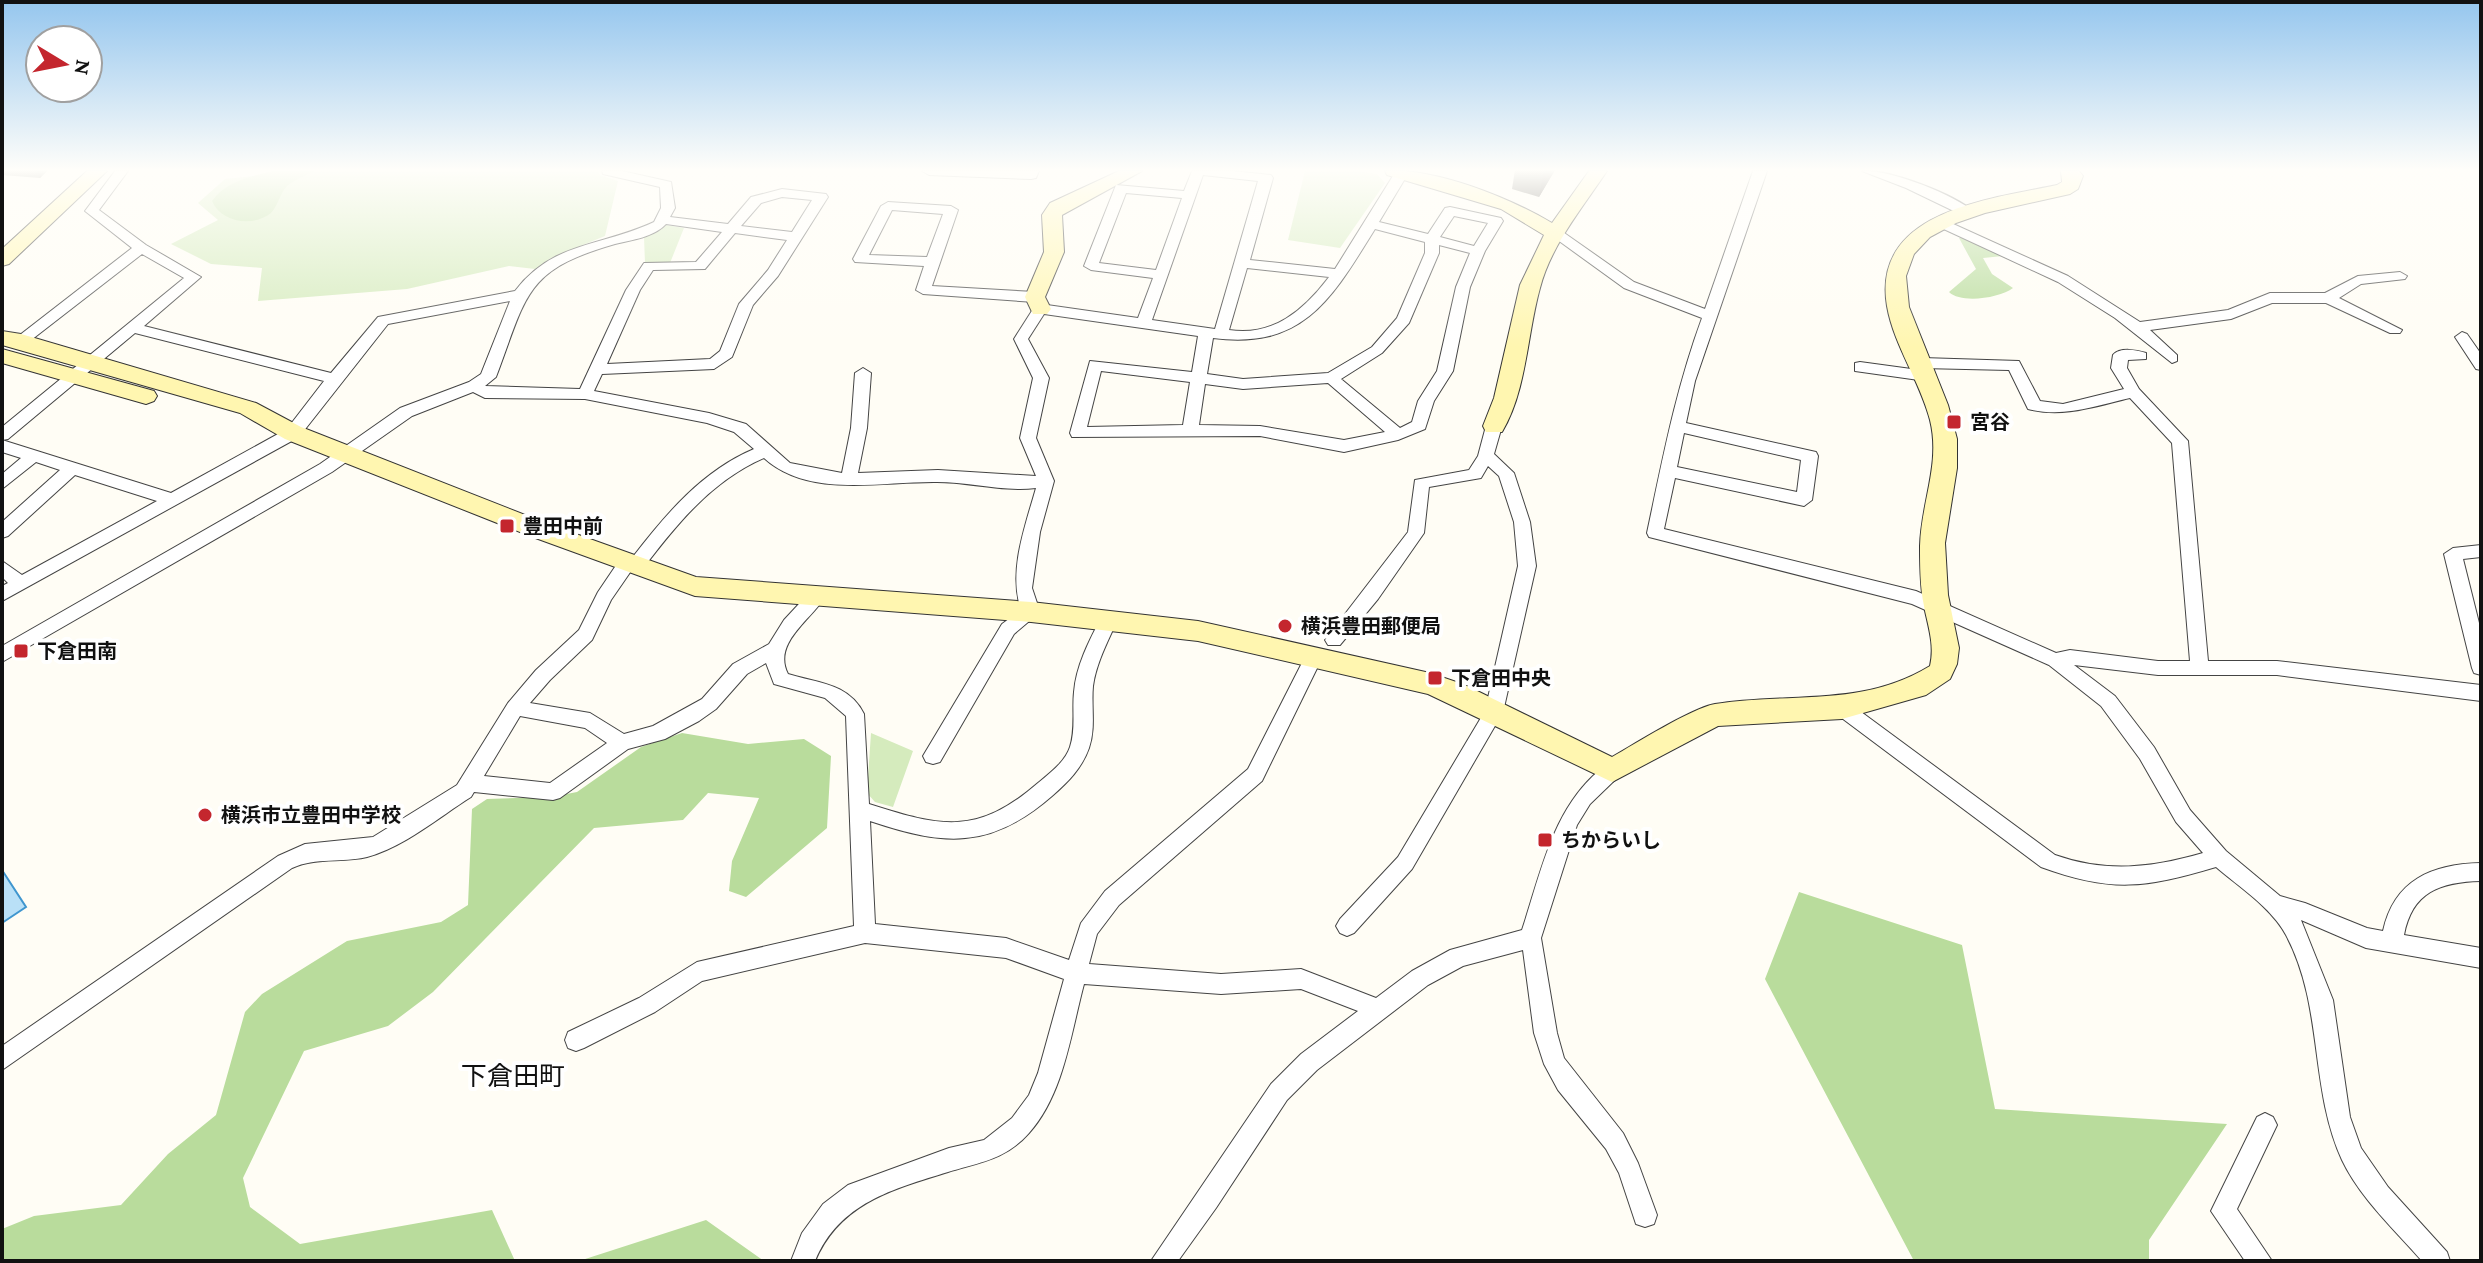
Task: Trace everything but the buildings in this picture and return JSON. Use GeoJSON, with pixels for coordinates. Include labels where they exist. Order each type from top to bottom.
{"type":"FeatureCollection","features":[{"type":"Feature","properties":{"kind":"street"},"geometry":{"type":"LineString","coordinates":[[2,260],[34,230]]}},
{"type":"Feature","properties":{"kind":"street"},"geometry":{"type":"LineString","coordinates":[[2,435],[194,277],[141,248],[117,230]]}},
{"type":"Feature","properties":{"kind":"street"},"geometry":{"type":"LineString","coordinates":[[2,655],[326,468],[406,412],[474,386],[488,377],[520,295],[541,271],[563,256],[589,245],[647,230]]}},
{"type":"Feature","properties":{"kind":"street"},"geometry":{"type":"LineString","coordinates":[[585,394],[633,290],[649,266],[700,266],[728,230]]}},
{"type":"Feature","properties":{"kind":"street"},"geometry":{"type":"LineString","coordinates":[[737,230],[796,237]]}},
{"type":"Feature","properties":{"kind":"street"},"geometry":{"type":"LineString","coordinates":[[598,369],[714,364],[727,354],[746,304],[773,273],[800,230]]}},
{"type":"Feature","properties":{"kind":"street"},"geometry":{"type":"LineString","coordinates":[[875,230],[860,259],[933,262]]}},
{"type":"Feature","properties":{"kind":"street"},"geometry":{"type":"LineString","coordinates":[[944,230],[923,290],[1037,303],[1242,337],[1299,319],[1366,230]]}},
{"type":"Feature","properties":{"kind":"street"},"geometry":{"type":"LineString","coordinates":[[1031,612],[1023,588],[1032,532],[1046,481],[1028,445],[1029,426],[1041,379],[1036,362],[1027,356],[1021,339],[1054,252],[1053,230]]}},
{"type":"Feature","properties":{"kind":"street"},"geometry":{"type":"LineString","coordinates":[[1105,230],[1091,266],[1162,275]]}},
{"type":"Feature","properties":{"kind":"street"},"geometry":{"type":"LineString","coordinates":[[1144,323],[1177,230]]}},
{"type":"Feature","properties":{"kind":"street"},"geometry":{"type":"LineString","coordinates":[[1190,430],[1197,380],[1242,263],[1251,230]]}},
{"type":"Feature","properties":{"kind":"street"},"geometry":{"type":"LineString","coordinates":[[1395,230],[1478,251]]}},
{"type":"Feature","properties":{"kind":"street"},"geometry":{"type":"LineString","coordinates":[[1438,230],[1432,239],[1432,253],[1404,320],[1377,350],[1331,378],[1243,384],[1095,365],[1078,433],[1260,431],[1344,446],[1398,435],[1419,425],[1426,401],[1445,371],[1463,287],[1491,230]]}},
{"type":"Feature","properties":{"kind":"street"},"geometry":{"type":"LineString","coordinates":[[1550,230],[1629,285],[1708,315]]}},
{"type":"Feature","properties":{"kind":"street"},"geometry":{"type":"LineString","coordinates":[[1334,640],[1416,533],[1421,484],[1475,474],[1486,456],[1505,398],[1530,285],[1557,230]]}},
{"type":"Feature","properties":{"kind":"street"},"geometry":{"type":"LineString","coordinates":[[1739,230],[1708,315],[1676,426],[1655,533],[1916,598],[2055,660],[2108,701],[2126,722],[2183,816],[2219,857],[2274,904],[2294,928],[2322,1000],[2338,1117],[2352,1155],[2380,1195],[2438,1261]]}},
{"type":"Feature","properties":{"kind":"street"},"geometry":{"type":"LineString","coordinates":[[1645,1215],[1628,1162],[1608,1131],[1556,1066],[1546,1036],[1538,959],[1530,938],[1568,822],[1583,798],[1612,770],[1714,715],[1842,708],[1917,687],[1941,672],[1946,649],[1937,607],[1932,553],[1933,517],[1945,469],[1946,439],[1924,369],[1898,307],[1896,285],[1908,248],[1925,230]]}},
{"type":"Feature","properties":{"kind":"street"},"geometry":{"type":"LineString","coordinates":[[1958,230],[2047,269],[2140,327],[2172,358]]}},
{"type":"Feature","properties":{"kind":"street"},"geometry":{"type":"LineString","coordinates":[[12,339],[141,248]]}},
{"type":"Feature","properties":{"kind":"street"},"geometry":{"type":"LineString","coordinates":[[1242,263],[1336,273]]}},
{"type":"Feature","properties":{"kind":"street"},"geometry":{"type":"LineString","coordinates":[[2328,298],[2358,280],[2400,276]]}},
{"type":"Feature","properties":{"kind":"street"},"geometry":{"type":"LineString","coordinates":[[2,594],[293,433],[383,320],[520,295]]}},
{"type":"Feature","properties":{"kind":"street"},"geometry":{"type":"LineString","coordinates":[[2140,327],[2231,314],[2270,298],[2328,298],[2395,330]]}},
{"type":"Feature","properties":{"kind":"street"},"geometry":{"type":"LineString","coordinates":[[133,328],[334,379]]}},
{"type":"Feature","properties":{"kind":"street"},"geometry":{"type":"LineString","coordinates":[[2462,337],[2481,365]]}},
{"type":"Feature","properties":{"kind":"street"},"geometry":{"type":"LineString","coordinates":[[12,339],[83,368],[258,428],[293,433],[631,565],[695,586],[1031,612],[1198,631],[1430,684],[1612,770]]}},
{"type":"Feature","properties":{"kind":"street"},"geometry":{"type":"LineString","coordinates":[[2141,356],[2121,355],[2119,368],[2133,392],[2180,441],[2200,669]]}},
{"type":"Feature","properties":{"kind":"street"},"geometry":{"type":"LineString","coordinates":[[2,356],[83,368]]}},
{"type":"Feature","properties":{"kind":"street"},"geometry":{"type":"LineString","coordinates":[[1860,367],[1924,369],[2014,365],[2034,405],[2063,409],[2133,392]]}},
{"type":"Feature","properties":{"kind":"street"},"geometry":{"type":"LineString","coordinates":[[849,479],[859,428],[863,373]]}},
{"type":"Feature","properties":{"kind":"street"},"geometry":{"type":"LineString","coordinates":[[1331,378],[1398,435]]}},
{"type":"Feature","properties":{"kind":"street"},"geometry":{"type":"LineString","coordinates":[[474,386],[485,393],[585,394],[709,418],[740,428],[785,468],[834,479],[938,476],[1029,483],[1046,481]]}},
{"type":"Feature","properties":{"kind":"street"},"geometry":{"type":"LineString","coordinates":[[1666,470],[1804,500],[1810,456],[1676,426]]}},
{"type":"Feature","properties":{"kind":"street"},"geometry":{"type":"LineString","coordinates":[[2,446],[175,500]]}},
{"type":"Feature","properties":{"kind":"street"},"geometry":{"type":"LineString","coordinates":[[2,1059],[285,862],[305,853],[363,849],[379,844],[456,798],[471,783],[515,708],[543,675],[586,635],[604,597],[668,522],[719,475],[746,457],[768,450]]}},
{"type":"Feature","properties":{"kind":"street"},"geometry":{"type":"LineString","coordinates":[[1347,926],[1405,863],[1494,712],[1527,566],[1522,522],[1506,473],[1486,456]]}},
{"type":"Feature","properties":{"kind":"street"},"geometry":{"type":"LineString","coordinates":[[2,483],[32,457]]}},
{"type":"Feature","properties":{"kind":"street"},"geometry":{"type":"LineString","coordinates":[[2,532],[73,467]]}},
{"type":"Feature","properties":{"kind":"street"},"geometry":{"type":"LineString","coordinates":[[2481,551],[2453,554],[2481,668]]}},
{"type":"Feature","properties":{"kind":"street"},"geometry":{"type":"LineString","coordinates":[[2,567],[20,584]]}},
{"type":"Feature","properties":{"kind":"street"},"geometry":{"type":"LineString","coordinates":[[471,783],[553,792],[622,743],[658,733],[709,704],[740,669],[773,650],[816,597]]}},
{"type":"Feature","properties":{"kind":"street"},"geometry":{"type":"LineString","coordinates":[[933,756],[1008,629],[1031,612]]}},
{"type":"Feature","properties":{"kind":"street"},"geometry":{"type":"LineString","coordinates":[[859,809],[932,830],[967,831],[999,825],[1027,806],[1075,758],[1083,731],[1084,681],[1107,623]]}},
{"type":"Feature","properties":{"kind":"street"},"geometry":{"type":"LineString","coordinates":[[773,650],[772,662],[781,679],[831,692],[842,698],[855,714],[865,933]]}},
{"type":"Feature","properties":{"kind":"street"},"geometry":{"type":"LineString","coordinates":[[2055,660],[2070,657],[2158,668],[2277,668],[2481,693]]}},
{"type":"Feature","properties":{"kind":"street"},"geometry":{"type":"LineString","coordinates":[[803,1261],[811,1242],[832,1213],[856,1193],[949,1160],[990,1150],[1020,1126],[1037,1103],[1049,1073],[1088,930],[1112,898],[1255,775],[1313,658]]}},
{"type":"Feature","properties":{"kind":"street"},"geometry":{"type":"LineString","coordinates":[[515,708],[590,721],[622,743]]}},
{"type":"Feature","properties":{"kind":"street"},"geometry":{"type":"LineString","coordinates":[[1842,708],[2048,861],[2079,874],[2122,880],[2167,872],[2219,857]]}},
{"type":"Feature","properties":{"kind":"street"},"geometry":{"type":"LineString","coordinates":[[2391,943],[2399,909],[2414,891],[2463,871],[2481,872]]}},
{"type":"Feature","properties":{"kind":"street"},"geometry":{"type":"LineString","coordinates":[[2274,904],[2305,912],[2366,938],[2481,958]]}},
{"type":"Feature","properties":{"kind":"street"},"geometry":{"type":"LineString","coordinates":[[576,1040],[647,1005],[697,972],[865,933],[1006,948],[1075,973],[1221,984],[1301,979],[1355,998],[1377,1010]]}},
{"type":"Feature","properties":{"kind":"street"},"geometry":{"type":"LineString","coordinates":[[1163,1261],[1208,1200],[1279,1092],[1309,1062],[1344,1039],[1420,978],[1458,957],[1530,938]]}},
{"type":"Feature","properties":{"kind":"street"},"geometry":{"type":"LineString","coordinates":[[2260,1261],[2223,1211],[2265,1125]]}},
{"type":"Feature","properties":{"kind":"green space"},"geometry":{"type":"Polygon","coordinates":[[[199,230],[606,230],[605,236],[551,258],[535,269],[509,266],[407,289],[258,301],[262,268],[211,264],[171,244],[199,230]]]}},
{"type":"Feature","properties":{"kind":"green space"},"geometry":{"type":"Polygon","coordinates":[[[657,230],[683,230],[670,263],[645,263],[644,237],[657,230]]]}},
{"type":"Feature","properties":{"kind":"green space"},"geometry":{"type":"Polygon","coordinates":[[[1290,230],[1353,230],[1340,248],[1288,240],[1290,230]]]}},
{"type":"Feature","properties":{"kind":"green space"},"geometry":{"type":"Polygon","coordinates":[[[1964,237],[2003,256],[1983,258],[1992,274],[2013,288],[1999,295],[1971,299],[1949,292],[1976,269],[1959,238],[1964,237]]]}},
{"type":"Feature","properties":{"kind":"green space"},"geometry":{"type":"Polygon","coordinates":[[[682,733],[748,744],[804,739],[831,756],[827,828],[746,897],[729,891],[732,861],[759,798],[708,793],[683,820],[594,828],[433,992],[388,1026],[304,1051],[243,1178],[250,1207],[300,1244],[492,1210],[515,1261],[2,1261],[2,1229],[34,1216],[121,1205],[168,1154],[216,1115],[245,1012],[262,994],[347,941],[441,922],[468,905],[472,809],[487,799],[551,797],[577,792],[641,747],[682,733]]]}},
{"type":"Feature","properties":{"kind":"green space"},"geometry":{"type":"Polygon","coordinates":[[[871,733],[913,751],[893,807],[875,802],[867,793],[871,733]]]}},
{"type":"Feature","properties":{"kind":"green space"},"geometry":{"type":"Polygon","coordinates":[[[1799,892],[1962,945],[1995,1109],[2227,1124],[2149,1240],[2149,1261],[1914,1261],[1765,979],[1799,892]]]}},
{"type":"Feature","properties":{"kind":"green space"},"geometry":{"type":"Polygon","coordinates":[[[706,1220],[764,1261],[579,1261],[706,1220]]]}},
{"type":"Feature","properties":{"kind":"water"},"geometry":{"type":"Polygon","coordinates":[[[2,870],[26,907],[2,923],[2,870]]]}},
{"type":"Feature","properties":{"kind":"place","name":"宮谷"},"geometry":{"type":"Point","coordinates":[1954,422]}},
{"type":"Feature","properties":{"kind":"place","name":"豊田中前"},"geometry":{"type":"Point","coordinates":[507,526]}},
{"type":"Feature","properties":{"kind":"place","name":"横浜豊田郵便局"},"geometry":{"type":"Point","coordinates":[1285,626]}},
{"type":"Feature","properties":{"kind":"place","name":"下倉田南"},"geometry":{"type":"Point","coordinates":[21,651]}},
{"type":"Feature","properties":{"kind":"place","name":"下倉田中央"},"geometry":{"type":"Point","coordinates":[1435,678]}},
{"type":"Feature","properties":{"kind":"place","name":"横浜市立豊田中学校"},"geometry":{"type":"Point","coordinates":[205,815]}},
{"type":"Feature","properties":{"kind":"place","name":"ちからいし"},"geometry":{"type":"Point","coordinates":[1545,840]}},
{"type":"Feature","properties":{"kind":"district","name":"下倉田町"},"geometry":{"type":"Point","coordinates":[513,1076]}}]}
